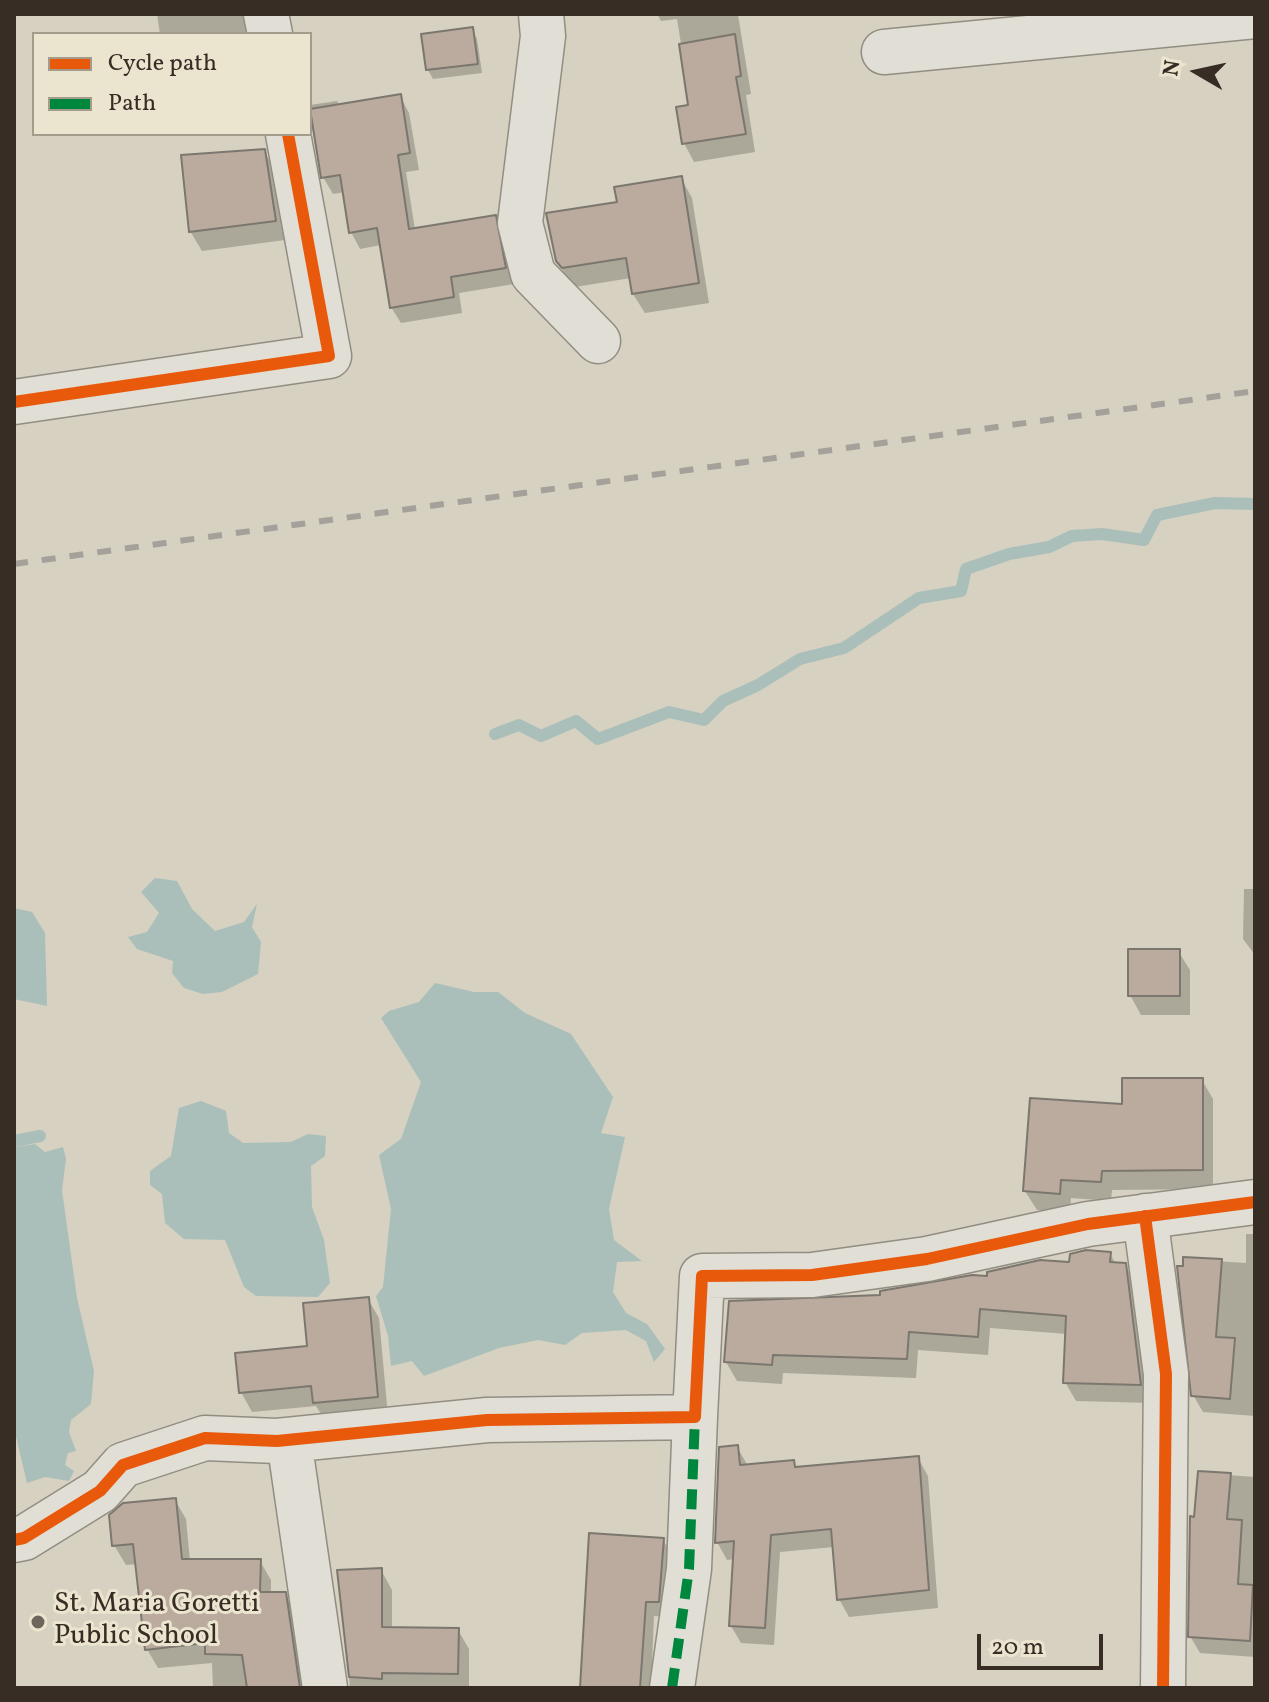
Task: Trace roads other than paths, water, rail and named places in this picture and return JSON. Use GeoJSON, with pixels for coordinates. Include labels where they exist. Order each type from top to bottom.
{"type":"FeatureCollection","features":[{"type":"Feature","properties":{"kind":"street"},"geometry":{"type":"LineString","coordinates":[[541,14],[543,36],[520,223],[533,274],[598,341]]}},
{"type":"Feature","properties":{"kind":"street"},"geometry":{"type":"LineString","coordinates":[[884,52],[1255,16]]}},
{"type":"Feature","properties":{"kind":"street"},"geometry":{"type":"LineString","coordinates":[[14,402],[329,356],[288,136]]}},
{"type":"Feature","properties":{"kind":"street"},"geometry":{"type":"LineString","coordinates":[[672,1688],[689,1569],[702,1276],[841,1271],[927,1259],[1088,1224],[1255,1202]]}},
{"type":"Feature","properties":{"kind":"street"},"geometry":{"type":"LineString","coordinates":[[1145,1216],[1166,1374],[1163,1688]]}},
{"type":"Feature","properties":{"kind":"street"},"geometry":{"type":"LineString","coordinates":[[14,1540],[24,1538],[100,1491],[123,1465],[205,1438],[289,1440],[487,1420],[695,1417]]}},
{"type":"Feature","properties":{"kind":"street"},"geometry":{"type":"LineString","coordinates":[[289,1440],[325,1688]]}},
{"type":"Feature","properties":{"kind":"water"},"geometry":{"type":"Polygon","coordinates":[[[155,878],[177,881],[192,909],[215,931],[244,922],[257,904],[252,927],[261,942],[258,974],[222,992],[203,994],[184,988],[172,973],[173,961],[137,949],[128,937],[147,932],[159,913],[141,892],[155,878]]]}},
{"type":"Feature","properties":{"kind":"water"},"geometry":{"type":"Polygon","coordinates":[[[14,908],[32,912],[45,933],[47,1006],[14,999],[14,908]]]}},
{"type":"Feature","properties":{"kind":"water"},"geometry":{"type":"Polygon","coordinates":[[[435,983],[474,992],[498,992],[525,1013],[571,1034],[613,1097],[601,1133],[625,1137],[609,1209],[614,1240],[642,1261],[617,1262],[613,1292],[626,1313],[647,1324],[665,1349],[654,1362],[646,1341],[626,1330],[582,1333],[565,1345],[538,1340],[499,1348],[424,1376],[412,1361],[391,1366],[388,1336],[376,1296],[383,1287],[391,1209],[379,1155],[401,1139],[421,1082],[381,1018],[389,1011],[419,1002],[435,983]]]}},
{"type":"Feature","properties":{"kind":"water"},"geometry":{"type":"Polygon","coordinates":[[[201,1101],[226,1111],[229,1133],[243,1143],[291,1142],[308,1134],[326,1136],[325,1156],[311,1166],[312,1207],[324,1240],[330,1283],[318,1297],[256,1296],[244,1287],[225,1240],[184,1239],[165,1223],[162,1194],[150,1185],[150,1171],[171,1156],[179,1108],[201,1101]]]}},
{"type":"Feature","properties":{"kind":"water"},"geometry":{"type":"Polygon","coordinates":[[[35,1144],[45,1152],[63,1147],[66,1159],[62,1190],[77,1298],[94,1371],[91,1404],[71,1420],[69,1432],[76,1451],[68,1453],[65,1465],[74,1471],[69,1481],[45,1477],[27,1483],[14,1428],[14,1147],[35,1144]]]}},
{"type":"Feature","properties":{"kind":"waterway"},"geometry":{"type":"LineString","coordinates":[[495,734],[519,725],[541,736],[576,721],[598,739],[669,712],[704,720],[723,701],[758,685],[800,659],[844,648],[919,598],[961,591],[966,569],[1009,554],[1049,547],[1072,536],[1102,534],[1144,540],[1157,515],[1215,503],[1255,504]]}},
{"type":"Feature","properties":{"kind":"waterway"},"geometry":{"type":"LineString","coordinates":[[14,1141],[40,1136]]}},
{"type":"Feature","properties":{"kind":"railway"},"geometry":{"type":"LineString","coordinates":[[14,564],[1255,391]]}},
{"type":"Feature","properties":{"kind":"place","name":"St. Maria Goretti Public School"},"geometry":{"type":"Point","coordinates":[38,1622]}}]}
